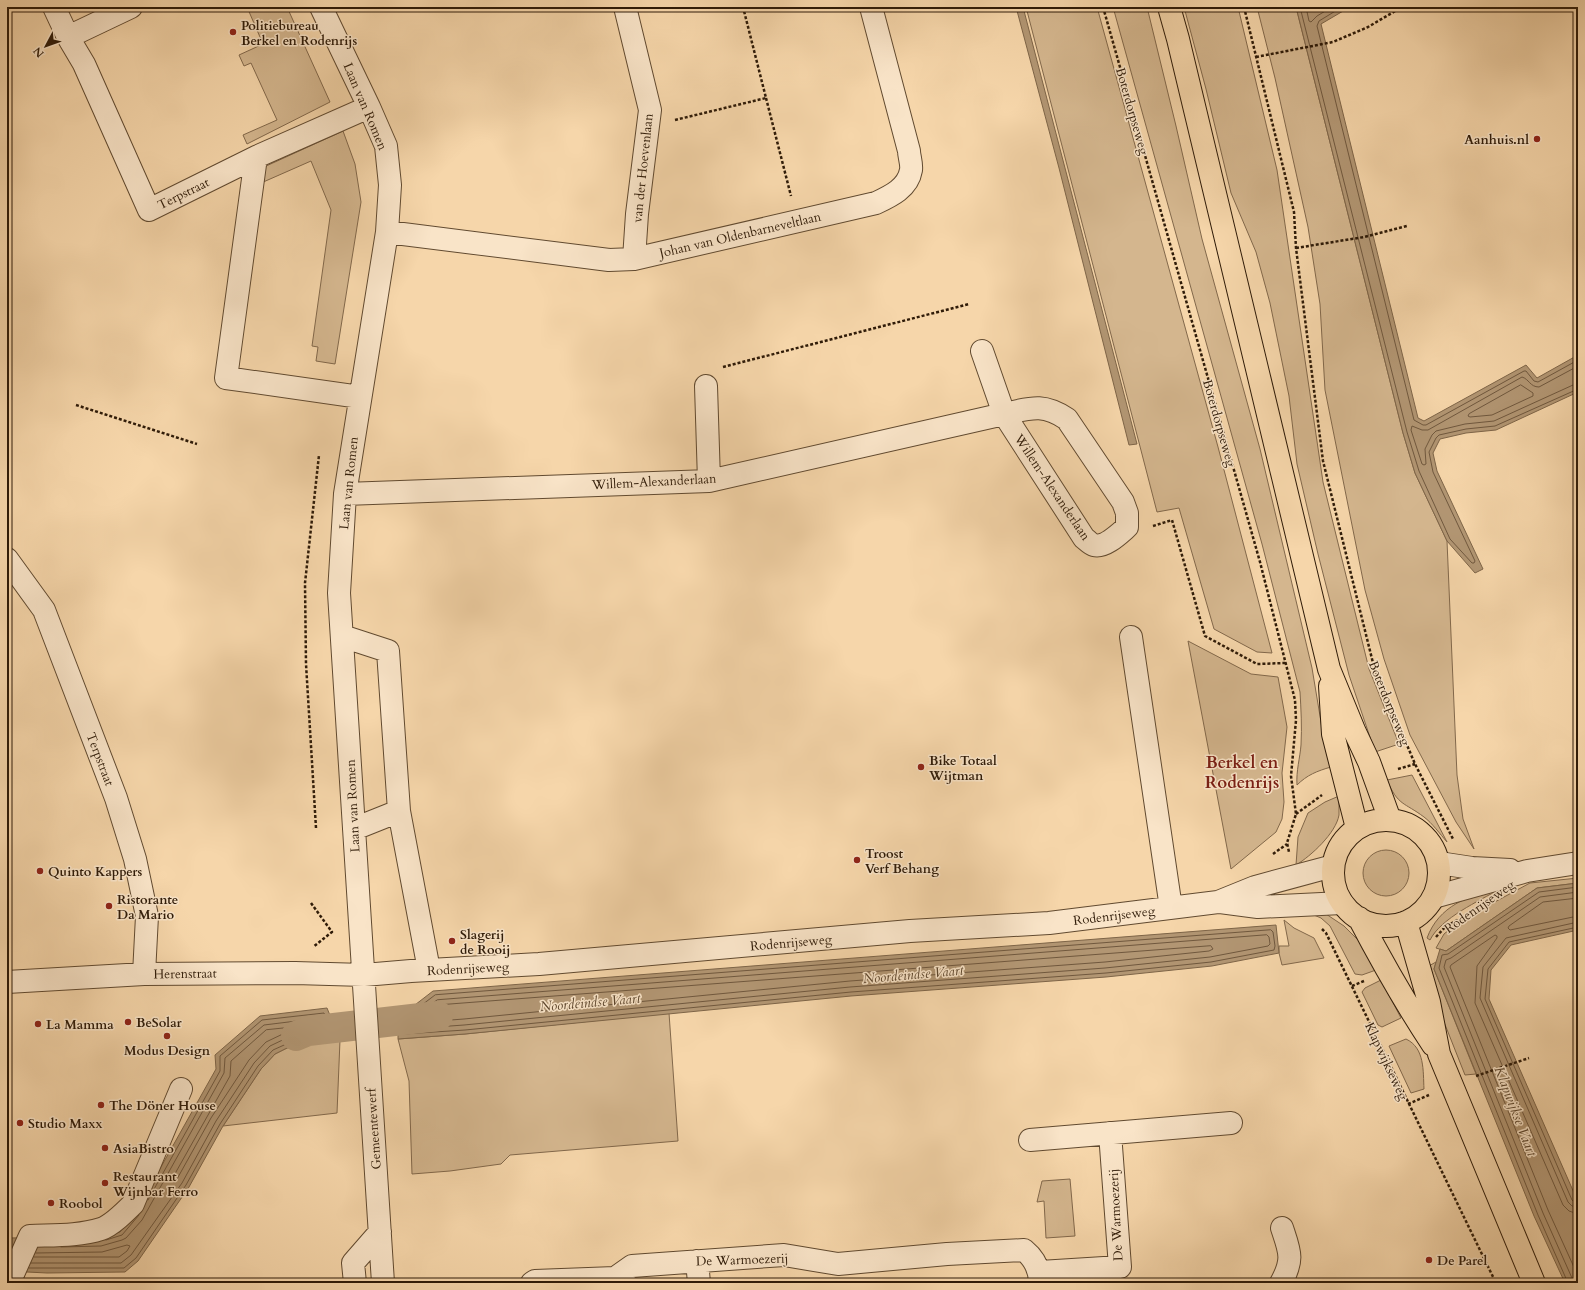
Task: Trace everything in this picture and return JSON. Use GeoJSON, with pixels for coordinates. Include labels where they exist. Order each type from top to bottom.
{"type":"FeatureCollection","features":[{"type":"Feature","properties":{"kind":"main road"},"geometry":{"type":"LineString","coordinates":[[1169,7],[1180,46],[1329,669],[1369,762],[1390,820]]}},
{"type":"Feature","properties":{"kind":"main road"},"geometry":{"type":"LineString","coordinates":[[1329,669],[1332,734],[1357,828]]}},
{"type":"Feature","properties":{"kind":"main road"},"geometry":{"type":"LineString","coordinates":[[1390,820],[1400,821],[1411,826],[1421,832],[1428,840],[1439,863],[1439,880],[1434,897],[1425,909],[1406,922],[1397,925],[1384,926],[1371,924],[1359,918],[1342,903],[1334,882],[1333,866],[1341,844],[1348,835],[1368,822],[1390,820]]}},
{"type":"Feature","properties":{"kind":"main road"},"geometry":{"type":"LineString","coordinates":[[1359,918],[1412,1014],[1439,1054],[1534,1283]]}},
{"type":"Feature","properties":{"kind":"main road"},"geometry":{"type":"LineString","coordinates":[[1406,922],[1429,1002],[1439,1054]]}},
{"type":"Feature","properties":{"kind":"street"},"geometry":{"type":"LineString","coordinates":[[54,7],[68,36],[131,7]]}},
{"type":"Feature","properties":{"kind":"street","name":"Laan van Romen"},"geometry":{"type":"LineString","coordinates":[[321,7],[386,146],[390,185],[387,232],[345,494],[339,593],[365,985]]}},
{"type":"Feature","properties":{"kind":"street","name":"van der Hoevenlaan"},"geometry":{"type":"LineString","coordinates":[[625,7],[650,110],[637,214],[634,259]]}},
{"type":"Feature","properties":{"kind":"street","name":"Johan van Oldenbarneveltlaan"},"geometry":{"type":"LineString","coordinates":[[387,232],[609,260],[634,259],[876,203],[894,194],[905,184],[911,169],[909,151],[871,7]]}},
{"type":"Feature","properties":{"kind":"street","name":"Terpstraat"},"geometry":{"type":"LineString","coordinates":[[68,36],[84,64],[149,210],[256,157],[369,107]]}},
{"type":"Feature","properties":{"kind":"street"},"geometry":{"type":"LineString","coordinates":[[256,157],[226,378],[360,397]]}},
{"type":"Feature","properties":{"kind":"street"},"geometry":{"type":"LineString","coordinates":[[982,351],[1004,414]]}},
{"type":"Feature","properties":{"kind":"street"},"geometry":{"type":"LineString","coordinates":[[706,386],[709,481]]}},
{"type":"Feature","properties":{"kind":"street","name":"Willem-Alexanderlaan"},"geometry":{"type":"LineString","coordinates":[[345,494],[709,481],[1004,414],[1029,409],[1044,408],[1057,412],[1067,419],[1123,502],[1127,513],[1128,527],[1099,546],[1092,545],[1084,538],[1004,414]]}},
{"type":"Feature","properties":{"kind":"street","name":"Terpstraat"},"geometry":{"type":"LineString","coordinates":[[7,560],[44,610],[116,798],[135,859],[147,916],[144,974]]}},
{"type":"Feature","properties":{"kind":"street"},"geometry":{"type":"LineString","coordinates":[[342,636],[388,651],[399,811],[429,970]]}},
{"type":"Feature","properties":{"kind":"street"},"geometry":{"type":"LineString","coordinates":[[1131,637],[1171,908]]}},
{"type":"Feature","properties":{"kind":"street"},"geometry":{"type":"LineString","coordinates":[[354,828],[399,811]]}},
{"type":"Feature","properties":{"kind":"street","name":"Rodenrijseweg"},"geometry":{"type":"LineString","coordinates":[[1439,863],[1472,868],[1527,871]]}},
{"type":"Feature","properties":{"kind":"street","name":"Rodenrijseweg"},"geometry":{"type":"LineString","coordinates":[[1434,897],[1527,871],[1578,863]]}},
{"type":"Feature","properties":{"kind":"street","name":"Rodenrijseweg"},"geometry":{"type":"LineString","coordinates":[[365,985],[429,970],[540,964],[910,932],[1050,923],[1218,902],[1255,887],[1333,866]]}},
{"type":"Feature","properties":{"kind":"street","name":"Rodenrijseweg"},"geometry":{"type":"LineString","coordinates":[[1218,902],[1258,908],[1342,903]]}},
{"type":"Feature","properties":{"kind":"street","name":"Herenstraat"},"geometry":{"type":"LineString","coordinates":[[7,982],[144,974],[295,973],[365,985]]}},
{"type":"Feature","properties":{"kind":"street","name":"Gemeentewerf"},"geometry":{"type":"LineString","coordinates":[[365,985],[383,1283]]}},
{"type":"Feature","properties":{"kind":"street"},"geometry":{"type":"LineString","coordinates":[[10,1278],[30,1236],[77,1234],[102,1229],[119,1217],[133,1204],[181,1089]]}},
{"type":"Feature","properties":{"kind":"street"},"geometry":{"type":"LineString","coordinates":[[1030,1140],[1231,1123]]}},
{"type":"Feature","properties":{"kind":"street","name":"De Warmoezerij"},"geometry":{"type":"LineString","coordinates":[[532,1283],[535,1281],[615,1278],[632,1266],[697,1260],[784,1255],[838,1264],[947,1254],[1024,1250],[1033,1257],[1040,1278],[1120,1266],[1110,1133]]}},
{"type":"Feature","properties":{"kind":"street"},"geometry":{"type":"LineString","coordinates":[[1281,1283],[1291,1254],[1282,1228]]}},
{"type":"Feature","properties":{"kind":"street"},"geometry":{"type":"LineString","coordinates":[[355,1283],[353,1263],[380,1232]]}},
{"type":"Feature","properties":{"kind":"street"},"geometry":{"type":"LineString","coordinates":[[697,1260],[698,1283]]}},
{"type":"Feature","properties":{"kind":"path"},"geometry":{"type":"LineString","coordinates":[[743,7],[798,221]]}},
{"type":"Feature","properties":{"kind":"path","name":"Boterdorpseweg"},"geometry":{"type":"LineString","coordinates":[[1103,7],[1260,562],[1295,700],[1296,720],[1291,776],[1296,814],[1287,843],[1292,877]]}},
{"type":"Feature","properties":{"kind":"path","name":"Boterdorpseweg"},"geometry":{"type":"LineString","coordinates":[[1244,7],[1294,212],[1296,248],[1323,462],[1374,667],[1415,764],[1452,836],[1472,868]]}},
{"type":"Feature","properties":{"kind":"path"},"geometry":{"type":"LineString","coordinates":[[1256,57],[1333,42],[1368,27],[1402,7]]}},
{"type":"Feature","properties":{"kind":"path"},"geometry":{"type":"LineString","coordinates":[[648,127],[766,98]]}},
{"type":"Feature","properties":{"kind":"path"},"geometry":{"type":"LineString","coordinates":[[1296,248],[1339,242],[1407,226]]}},
{"type":"Feature","properties":{"kind":"path"},"geometry":{"type":"LineString","coordinates":[[706,386],[706,372],[969,304]]}},
{"type":"Feature","properties":{"kind":"path"},"geometry":{"type":"LineString","coordinates":[[76,405],[196,444]]}},
{"type":"Feature","properties":{"kind":"path"},"geometry":{"type":"LineString","coordinates":[[316,828],[306,664],[305,583],[319,455]]}},
{"type":"Feature","properties":{"kind":"path"},"geometry":{"type":"LineString","coordinates":[[1128,527],[1138,530],[1172,520],[1206,636],[1257,664],[1286,663]]}},
{"type":"Feature","properties":{"kind":"path"},"geometry":{"type":"LineString","coordinates":[[295,973],[297,958],[332,932],[311,903]]}},
{"type":"Feature","properties":{"kind":"path","name":"Klapwijkseweg"},"geometry":{"type":"LineString","coordinates":[[1296,905],[1297,912],[1302,917],[1320,927],[1326,933],[1496,1283]]}},
{"type":"Feature","properties":{"kind":"path","name":"Rodenrijseweg"},"geometry":{"type":"LineString","coordinates":[[1417,959],[1429,954],[1434,939],[1445,927],[1464,915]]}},
{"type":"Feature","properties":{"kind":"path"},"geometry":{"type":"LineString","coordinates":[[1352,986],[1387,971]]}},
{"type":"Feature","properties":{"kind":"path"},"geometry":{"type":"LineString","coordinates":[[1476,1076],[1529,1058]]}},
{"type":"Feature","properties":{"kind":"shaded area"},"geometry":{"type":"Polygon","coordinates":[[[247,7],[287,7],[330,102],[247,144],[243,135],[277,120],[251,63],[244,66],[239,55],[263,44],[247,7]]]}},
{"type":"Feature","properties":{"kind":"shaded area"},"geometry":{"type":"Polygon","coordinates":[[[1026,7],[1097,7],[1218,447],[1272,653],[1257,652],[1214,629],[1179,508],[1157,512],[1026,7]]]}},
{"type":"Feature","properties":{"kind":"shaded area"},"geometry":{"type":"Polygon","coordinates":[[[1113,7],[1147,7],[1202,239],[1260,449],[1312,668],[1323,734],[1331,767],[1312,774],[1297,785],[1301,738],[1300,692],[1262,544],[1113,7]]]}},
{"type":"Feature","properties":{"kind":"shaded area"},"geometry":{"type":"Polygon","coordinates":[[[1184,7],[1238,7],[1277,170],[1323,482],[1369,669],[1399,744],[1375,752],[1349,675],[1318,554],[1297,464],[1289,396],[1270,303],[1256,252],[1231,193],[1206,89],[1184,7]]]}},
{"type":"Feature","properties":{"kind":"shaded area"},"geometry":{"type":"Polygon","coordinates":[[[1257,7],[1296,7],[1403,433],[1415,473],[1447,541],[1457,775],[1463,819],[1474,849],[1456,822],[1410,735],[1384,659],[1365,590],[1325,390],[1320,304],[1308,227],[1275,78],[1257,7]]]}},
{"type":"Feature","properties":{"kind":"shaded area"},"geometry":{"type":"Polygon","coordinates":[[[343,131],[355,164],[361,202],[335,364],[316,361],[318,347],[312,346],[331,210],[311,161],[261,183],[264,167],[343,131]]]}},
{"type":"Feature","properties":{"kind":"shaded area"},"geometry":{"type":"Polygon","coordinates":[[[1188,641],[1251,674],[1278,677],[1287,727],[1282,773],[1284,802],[1282,819],[1276,832],[1231,869],[1188,641]]]}},
{"type":"Feature","properties":{"kind":"shaded area"},"geometry":{"type":"Polygon","coordinates":[[[1412,775],[1447,842],[1427,819],[1398,799],[1387,780],[1412,775]]]}},
{"type":"Feature","properties":{"kind":"shaded area"},"geometry":{"type":"Polygon","coordinates":[[[1339,796],[1339,815],[1333,829],[1309,856],[1296,865],[1298,837],[1308,813],[1325,802],[1339,796]]]}},
{"type":"Feature","properties":{"kind":"shaded area"},"geometry":{"type":"Polygon","coordinates":[[[1386,850],[1399,854],[1405,860],[1409,873],[1405,886],[1399,892],[1386,896],[1373,892],[1367,886],[1363,873],[1367,860],[1373,854],[1386,850]]]}},
{"type":"Feature","properties":{"kind":"shaded area"},"geometry":{"type":"Polygon","coordinates":[[[1578,878],[1578,883],[1537,888],[1446,951],[1436,948],[1444,934],[1465,918],[1530,883],[1578,878]]]}},
{"type":"Feature","properties":{"kind":"shaded area"},"geometry":{"type":"Polygon","coordinates":[[[1500,889],[1451,917],[1435,932],[1430,940],[1427,938],[1432,927],[1447,910],[1466,899],[1500,889]]]}},
{"type":"Feature","properties":{"kind":"shaded area"},"geometry":{"type":"Polygon","coordinates":[[[1309,913],[1326,914],[1344,926],[1363,945],[1376,970],[1362,975],[1355,974],[1330,926],[1321,918],[1309,913]]]}},
{"type":"Feature","properties":{"kind":"shaded area"},"geometry":{"type":"Polygon","coordinates":[[[1284,920],[1294,928],[1314,938],[1324,958],[1282,965],[1279,946],[1289,946],[1284,920]]]}},
{"type":"Feature","properties":{"kind":"shaded area"},"geometry":{"type":"Polygon","coordinates":[[[1436,962],[1434,969],[1476,1074],[1465,1075],[1444,1022],[1427,967],[1436,962]]]}},
{"type":"Feature","properties":{"kind":"shaded area"},"geometry":{"type":"Polygon","coordinates":[[[1381,980],[1401,1018],[1382,1027],[1378,1025],[1362,992],[1365,988],[1381,980]]]}},
{"type":"Feature","properties":{"kind":"shaded area"},"geometry":{"type":"Polygon","coordinates":[[[669,1013],[678,1141],[510,1155],[501,1164],[450,1171],[412,1174],[409,1081],[398,1039],[465,1034],[669,1013]]]}},
{"type":"Feature","properties":{"kind":"shaded area"},"geometry":{"type":"Polygon","coordinates":[[[1406,1039],[1417,1048],[1423,1068],[1424,1089],[1411,1093],[1389,1046],[1406,1039]]]}},
{"type":"Feature","properties":{"kind":"shaded area"},"geometry":{"type":"Polygon","coordinates":[[[340,1040],[337,1113],[223,1126],[261,1069],[275,1054],[295,1044],[340,1040]]]}},
{"type":"Feature","properties":{"kind":"shaded area"},"geometry":{"type":"Polygon","coordinates":[[[1070,1179],[1075,1236],[1046,1238],[1044,1201],[1037,1202],[1042,1181],[1070,1179]]]}},
{"type":"Feature","properties":{"kind":"water"},"geometry":{"type":"Polygon","coordinates":[[[1016,7],[1023,7],[1137,444],[1129,445],[1059,168],[1016,7]]]}},
{"type":"Feature","properties":{"kind":"water"},"geometry":{"type":"Polygon","coordinates":[[[1296,7],[1350,7],[1321,24],[1418,418],[1424,421],[1526,365],[1537,378],[1578,355],[1578,392],[1496,430],[1466,433],[1440,439],[1433,453],[1437,471],[1483,569],[1475,573],[1447,541],[1415,473],[1403,433],[1296,7]]]}},
{"type":"Feature","properties":{"kind":"water","name":"Klapwijkse Vaart"},"geometry":{"type":"Polygon","coordinates":[[[1578,883],[1578,930],[1511,945],[1491,970],[1489,999],[1578,1202],[1578,1283],[1565,1283],[1534,1216],[1434,969],[1440,949],[1446,951],[1537,888],[1578,883]]]}},
{"type":"Feature","properties":{"kind":"water"},"geometry":{"type":"Polygon","coordinates":[[[1276,925],[1279,953],[1212,966],[1106,977],[851,996],[465,1034],[398,1039],[398,1018],[433,991],[1276,925]]]}},
{"type":"Feature","properties":{"kind":"water"},"geometry":{"type":"Polygon","coordinates":[[[327,1008],[340,1040],[295,1044],[275,1054],[261,1069],[223,1126],[189,1187],[138,1261],[125,1272],[47,1273],[7,1271],[7,1238],[101,1237],[120,1232],[134,1215],[216,1069],[215,1055],[260,1016],[327,1008]]]}},
{"type":"Feature","properties":{"kind":"waterway","name":"Noordeindse Vaart"},"geometry":{"type":"LineString","coordinates":[[296,1036],[308,1031],[438,1016]]}},
{"type":"Feature","properties":{"kind":"place","name":"Politiebureau Berkel en Rodenrijs"},"geometry":{"type":"Point","coordinates":[233,32]}},
{"type":"Feature","properties":{"kind":"place","name":"Aanhuis.nl"},"geometry":{"type":"Point","coordinates":[1537,139]}},
{"type":"Feature","properties":{"kind":"place","name":"Bike Totaal Wijtman"},"geometry":{"type":"Point","coordinates":[921,767]}},
{"type":"Feature","properties":{"kind":"place","name":"Troost Verf Behang"},"geometry":{"type":"Point","coordinates":[857,860]}},
{"type":"Feature","properties":{"kind":"place","name":"Quinto Kappers"},"geometry":{"type":"Point","coordinates":[40,871]}},
{"type":"Feature","properties":{"kind":"place","name":"Ristorante Da Mario"},"geometry":{"type":"Point","coordinates":[109,906]}},
{"type":"Feature","properties":{"kind":"place","name":"Slagerij de Rooij"},"geometry":{"type":"Point","coordinates":[452,941]}},
{"type":"Feature","properties":{"kind":"place","name":"BeSolar"},"geometry":{"type":"Point","coordinates":[128,1022]}},
{"type":"Feature","properties":{"kind":"place","name":"La Mamma"},"geometry":{"type":"Point","coordinates":[38,1024]}},
{"type":"Feature","properties":{"kind":"place","name":"Modus Design"},"geometry":{"type":"Point","coordinates":[167,1036]}},
{"type":"Feature","properties":{"kind":"place","name":"The Döner House"},"geometry":{"type":"Point","coordinates":[101,1105]}},
{"type":"Feature","properties":{"kind":"place","name":"Studio Maxx"},"geometry":{"type":"Point","coordinates":[20,1123]}},
{"type":"Feature","properties":{"kind":"place","name":"AsiaBistro"},"geometry":{"type":"Point","coordinates":[105,1148]}},
{"type":"Feature","properties":{"kind":"place","name":"Restaurant Wijnbar Ferro"},"geometry":{"type":"Point","coordinates":[105,1183]}},
{"type":"Feature","properties":{"kind":"place","name":"Roobol"},"geometry":{"type":"Point","coordinates":[51,1203]}},
{"type":"Feature","properties":{"kind":"place","name":"De Parel"},"geometry":{"type":"Point","coordinates":[1429,1260]}},
{"type":"Feature","properties":{"kind":"district","name":"Berkel en Rodenrijs"},"geometry":{"type":"Point","coordinates":[1242,772]}}]}
